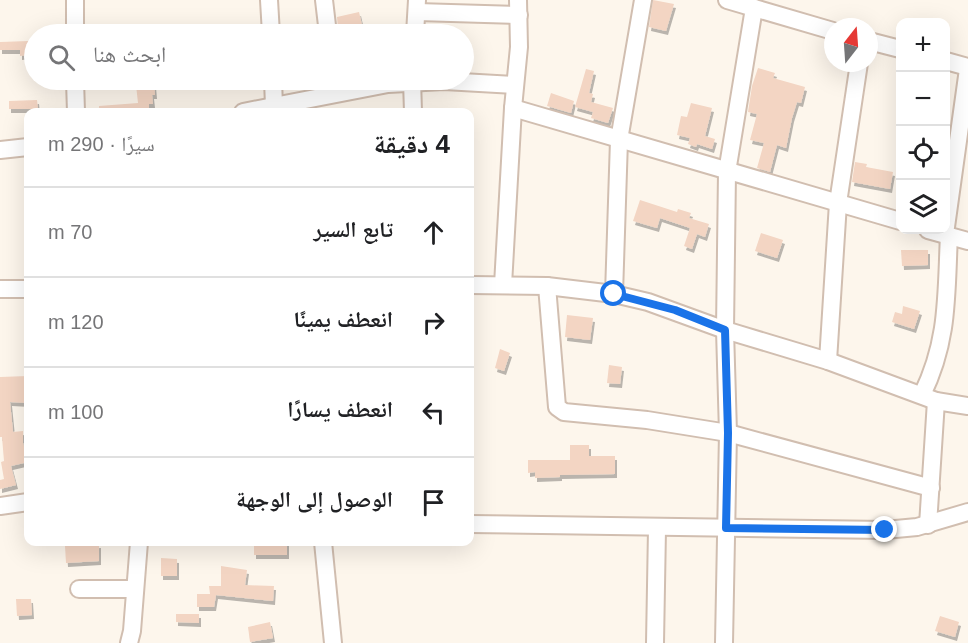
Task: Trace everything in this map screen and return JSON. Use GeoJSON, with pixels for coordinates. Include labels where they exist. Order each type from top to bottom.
{"type":"FeatureCollection","features":[{"type":"Feature","properties":{"kind":"street"},"geometry":{"type":"LineString","coordinates":[[75,0],[75,24]]}},
{"type":"Feature","properties":{"kind":"street"},"geometry":{"type":"LineString","coordinates":[[269,0],[270,24]]}},
{"type":"Feature","properties":{"kind":"street"},"geometry":{"type":"LineString","coordinates":[[324,0],[327,24]]}},
{"type":"Feature","properties":{"kind":"street"},"geometry":{"type":"LineString","coordinates":[[614,294],[619,140],[643,0]]}},
{"type":"Feature","properties":{"kind":"street"},"geometry":{"type":"LineString","coordinates":[[727,0],[824,28]]}},
{"type":"Feature","properties":{"kind":"street"},"geometry":{"type":"LineString","coordinates":[[416,24],[417,6],[518,8],[519,47],[513,108],[503,285]]}},
{"type":"Feature","properties":{"kind":"street"},"geometry":{"type":"LineString","coordinates":[[724,643],[728,433],[725,330],[727,172],[754,8]]}},
{"type":"Feature","properties":{"kind":"street"},"geometry":{"type":"LineString","coordinates":[[878,44],[896,49]]}},
{"type":"Feature","properties":{"kind":"street"},"geometry":{"type":"LineString","coordinates":[[950,63],[968,68],[950,181]]}},
{"type":"Feature","properties":{"kind":"street"},"geometry":{"type":"LineString","coordinates":[[828,361],[838,203],[858,72]]}},
{"type":"Feature","properties":{"kind":"street"},"geometry":{"type":"LineString","coordinates":[[474,83],[516,85]]}},
{"type":"Feature","properties":{"kind":"street"},"geometry":{"type":"LineString","coordinates":[[75,90],[76,108]]}},
{"type":"Feature","properties":{"kind":"street"},"geometry":{"type":"LineString","coordinates":[[260,108],[268,90]]}},
{"type":"Feature","properties":{"kind":"street"},"geometry":{"type":"LineString","coordinates":[[282,108],[317,105],[332,90]]}},
{"type":"Feature","properties":{"kind":"street"},"geometry":{"type":"LineString","coordinates":[[412,90],[413,108]]}},
{"type":"Feature","properties":{"kind":"street"},"geometry":{"type":"LineString","coordinates":[[513,108],[896,220]]}},
{"type":"Feature","properties":{"kind":"street"},"geometry":{"type":"LineString","coordinates":[[0,150],[24,147]]}},
{"type":"Feature","properties":{"kind":"street"},"geometry":{"type":"LineString","coordinates":[[928,525],[931,488],[929,398],[945,328],[942,234]]}},
{"type":"Feature","properties":{"kind":"street"},"geometry":{"type":"LineString","coordinates":[[950,234],[968,241]]}},
{"type":"Feature","properties":{"kind":"street"},"geometry":{"type":"LineString","coordinates":[[474,285],[547,286],[614,294],[675,310],[725,330],[828,361],[929,398],[968,406]]}},
{"type":"Feature","properties":{"kind":"street"},"geometry":{"type":"LineString","coordinates":[[547,286],[557,407],[560,410],[568,413],[647,420],[728,433],[931,488]]}},
{"type":"Feature","properties":{"kind":"street"},"geometry":{"type":"LineString","coordinates":[[0,289],[24,289]]}},
{"type":"Feature","properties":{"kind":"street"},"geometry":{"type":"LineString","coordinates":[[0,506],[24,503]]}},
{"type":"Feature","properties":{"kind":"street"},"geometry":{"type":"LineString","coordinates":[[474,525],[885,530],[928,525],[956,514],[968,512]]}},
{"type":"Feature","properties":{"kind":"street"},"geometry":{"type":"LineString","coordinates":[[655,643],[657,528]]}},
{"type":"Feature","properties":{"kind":"street"},"geometry":{"type":"LineString","coordinates":[[129,643],[139,546]]}},
{"type":"Feature","properties":{"kind":"street"},"geometry":{"type":"LineString","coordinates":[[323,546],[333,643]]}},
{"type":"Feature","properties":{"kind":"street"},"geometry":{"type":"LineString","coordinates":[[79,589],[135,590]]}},
{"type":"Feature","properties":{"kind":"building"},"geometry":{"type":"Polygon","coordinates":[[[653,0],[674,4],[666,31],[649,27],[653,0]]]}},
{"type":"Feature","properties":{"kind":"building"},"geometry":{"type":"Polygon","coordinates":[[[359,12],[362,24],[338,24],[337,17],[359,12]]]}},
{"type":"Feature","properties":{"kind":"building"},"geometry":{"type":"Polygon","coordinates":[[[24,41],[24,56],[20,56],[20,50],[0,50],[0,42],[24,41]]]}},
{"type":"Feature","properties":{"kind":"building"},"geometry":{"type":"Polygon","coordinates":[[[758,68],[775,73],[773,78],[805,87],[801,103],[797,102],[792,118],[786,148],[777,145],[770,172],[757,168],[764,143],[750,140],[757,114],[748,112],[752,86],[758,68]]]}},
{"type":"Feature","properties":{"kind":"building"},"geometry":{"type":"Polygon","coordinates":[[[586,69],[594,71],[589,93],[593,94],[591,102],[613,108],[608,123],[591,118],[593,112],[575,107],[586,69]]]}},
{"type":"Feature","properties":{"kind":"building"},"geometry":{"type":"Polygon","coordinates":[[[137,90],[155,90],[155,95],[152,95],[153,104],[149,104],[149,108],[99,108],[99,106],[138,103],[137,90]]]}},
{"type":"Feature","properties":{"kind":"building"},"geometry":{"type":"Polygon","coordinates":[[[551,93],[574,101],[571,113],[547,106],[551,93]]]}},
{"type":"Feature","properties":{"kind":"building"},"geometry":{"type":"Polygon","coordinates":[[[37,100],[38,108],[9,109],[9,101],[37,100]]]}},
{"type":"Feature","properties":{"kind":"building"},"geometry":{"type":"Polygon","coordinates":[[[691,103],[712,108],[705,136],[715,139],[712,149],[697,144],[696,147],[688,144],[690,138],[677,135],[681,116],[687,117],[691,103]]]}},
{"type":"Feature","properties":{"kind":"building"},"geometry":{"type":"Polygon","coordinates":[[[855,162],[867,164],[866,167],[893,172],[890,189],[852,182],[855,162]]]}},
{"type":"Feature","properties":{"kind":"building"},"geometry":{"type":"Polygon","coordinates":[[[640,200],[677,212],[678,209],[691,213],[689,218],[709,224],[705,237],[697,234],[692,249],[684,246],[690,228],[660,218],[657,228],[633,221],[640,200]]]}},
{"type":"Feature","properties":{"kind":"building"},"geometry":{"type":"Polygon","coordinates":[[[761,233],[783,240],[777,258],[755,251],[761,233]]]}},
{"type":"Feature","properties":{"kind":"building"},"geometry":{"type":"Polygon","coordinates":[[[901,250],[928,250],[928,265],[902,266],[901,250]]]}},
{"type":"Feature","properties":{"kind":"building"},"geometry":{"type":"Polygon","coordinates":[[[903,306],[920,311],[914,329],[892,322],[895,312],[902,314],[903,306]]]}},
{"type":"Feature","properties":{"kind":"building"},"geometry":{"type":"Polygon","coordinates":[[[567,315],[593,318],[590,340],[565,337],[567,315]]]}},
{"type":"Feature","properties":{"kind":"building"},"geometry":{"type":"Polygon","coordinates":[[[500,349],[510,353],[504,371],[495,368],[500,349]]]}},
{"type":"Feature","properties":{"kind":"building"},"geometry":{"type":"Polygon","coordinates":[[[609,365],[622,367],[620,384],[607,383],[609,365]]]}},
{"type":"Feature","properties":{"kind":"building"},"geometry":{"type":"Polygon","coordinates":[[[24,376],[24,403],[10,402],[13,432],[23,431],[24,463],[11,466],[16,485],[0,489],[0,480],[4,479],[1,462],[4,461],[2,437],[0,437],[0,377],[24,376]]]}},
{"type":"Feature","properties":{"kind":"building"},"geometry":{"type":"Polygon","coordinates":[[[570,445],[589,445],[589,456],[615,456],[615,474],[535,478],[535,472],[528,473],[528,460],[570,460],[570,445]]]}},
{"type":"Feature","properties":{"kind":"building"},"geometry":{"type":"Polygon","coordinates":[[[65,546],[99,546],[99,561],[66,563],[65,546]]]}},
{"type":"Feature","properties":{"kind":"building"},"geometry":{"type":"Polygon","coordinates":[[[254,546],[287,546],[287,555],[254,555],[254,546]]]}},
{"type":"Feature","properties":{"kind":"building"},"geometry":{"type":"Polygon","coordinates":[[[161,558],[177,559],[177,576],[161,576],[161,558]]]}},
{"type":"Feature","properties":{"kind":"building"},"geometry":{"type":"Polygon","coordinates":[[[221,566],[247,570],[245,585],[274,586],[273,601],[216,595],[214,607],[197,607],[197,594],[210,594],[209,586],[221,586],[221,566]]]}},
{"type":"Feature","properties":{"kind":"building"},"geometry":{"type":"Polygon","coordinates":[[[16,599],[31,599],[32,615],[17,616],[16,599]]]}},
{"type":"Feature","properties":{"kind":"building"},"geometry":{"type":"Polygon","coordinates":[[[176,614],[199,614],[199,623],[176,622],[176,614]]]}},
{"type":"Feature","properties":{"kind":"building"},"geometry":{"type":"Polygon","coordinates":[[[940,616],[959,622],[955,637],[935,631],[940,616]]]}},
{"type":"Feature","properties":{"kind":"building"},"geometry":{"type":"Polygon","coordinates":[[[270,622],[273,638],[250,642],[248,627],[270,622]]]}},
{"type":"Feature","properties":{"kind":"route"},"geometry":{"type":"LineString","coordinates":[[614,294],[675,310],[725,330],[728,433],[726,528],[885,530]]}}]}
